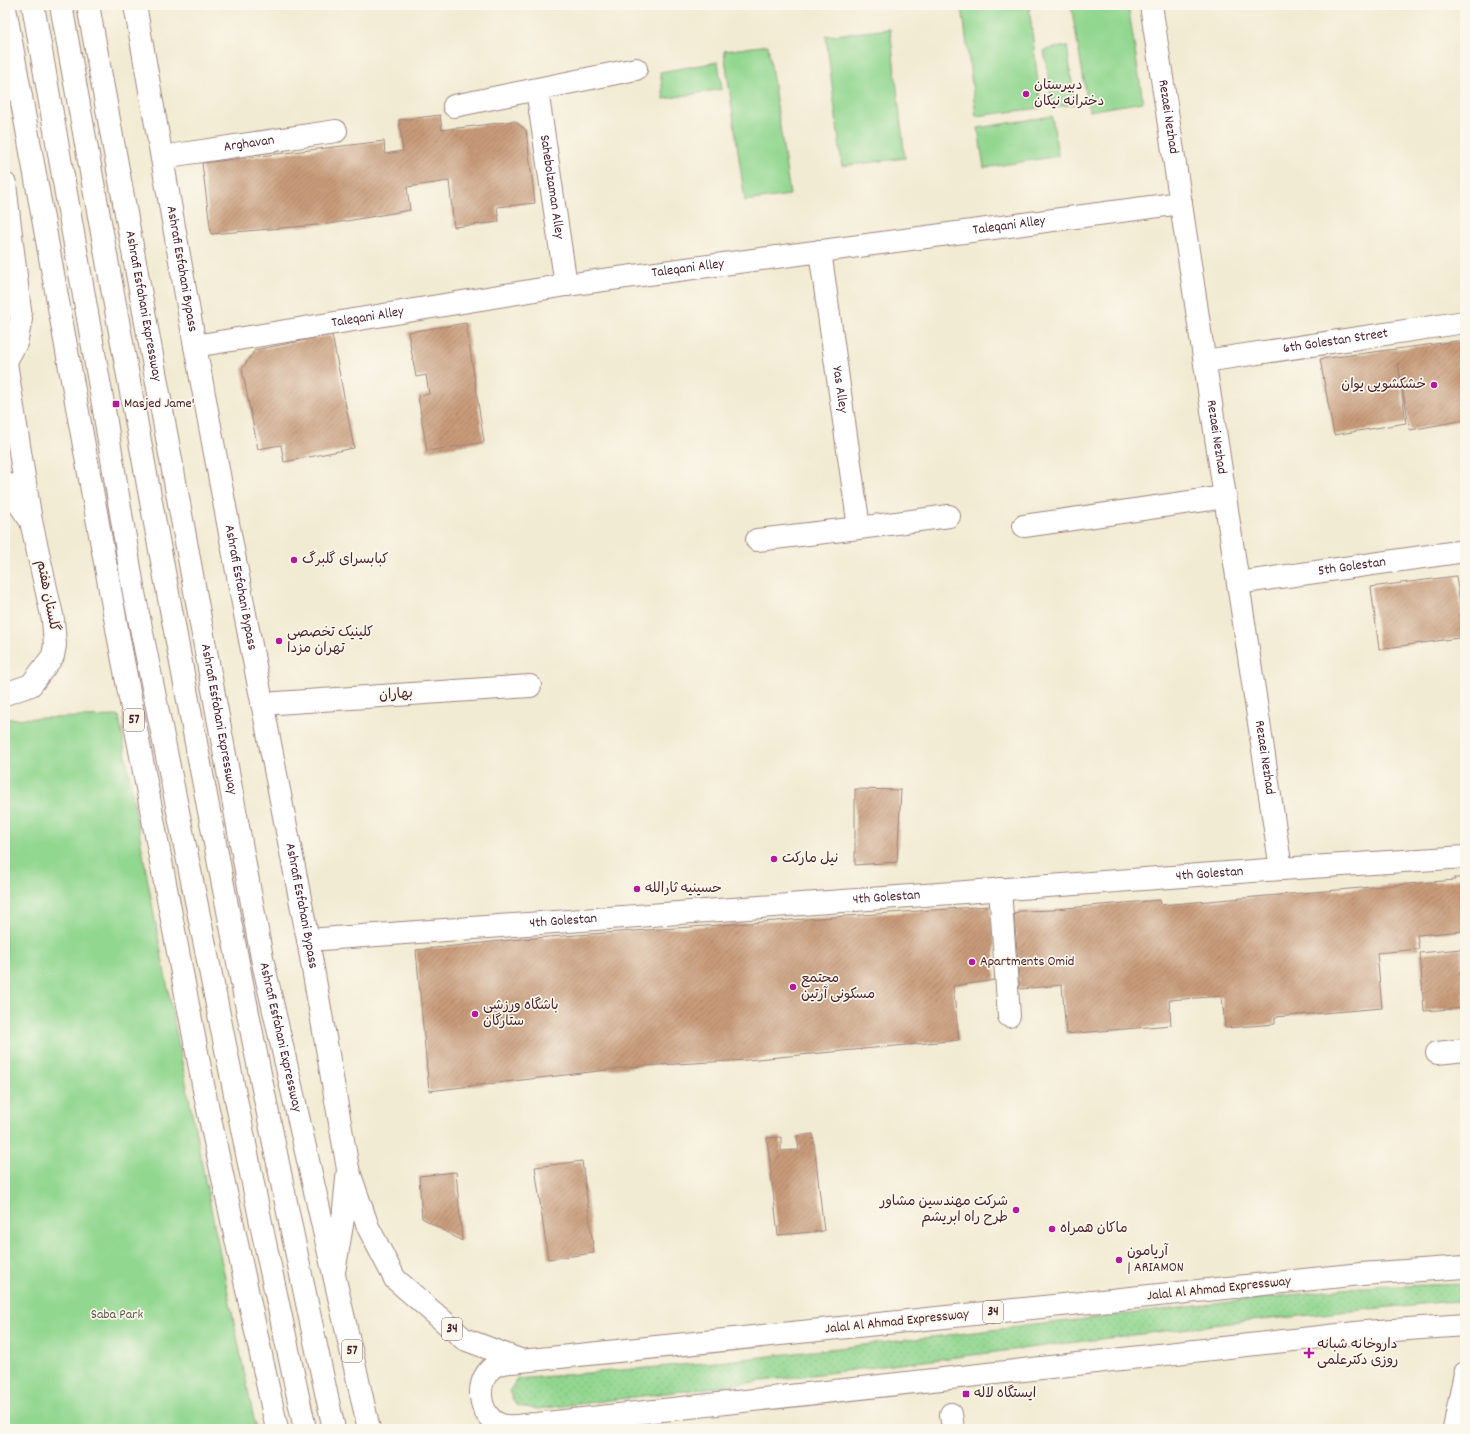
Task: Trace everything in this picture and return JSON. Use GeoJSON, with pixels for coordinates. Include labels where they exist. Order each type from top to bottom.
{"type":"FeatureCollection","features":[{"type":"Feature","properties":{"kind":"main road"},"geometry":{"type":"LineString","coordinates":[[33,5],[103,404],[134,593],[264,1238],[305,1429]]}},
{"type":"Feature","properties":{"kind":"main road"},"geometry":{"type":"LineString","coordinates":[[61,5],[85,143],[223,885],[334,1429]]}},
{"type":"Feature","properties":{"kind":"main road","name":"Ashrafi Esfahani Expressway"},"geometry":{"type":"LineString","coordinates":[[88,5],[262,958],[369,1429]]}},
{"type":"Feature","properties":{"kind":"main road","name":"Ashrafi Esfahani Bypass"},"geometry":{"type":"LineString","coordinates":[[135,5],[195,346],[308,940],[348,1169]]}},
{"type":"Feature","properties":{"kind":"main road","name":"Rezaei Nezhad"},"geometry":{"type":"LineString","coordinates":[[1151,5],[1282,869]]}},
{"type":"Feature","properties":{"kind":"main road","name":"57"},"geometry":{"type":"LineString","coordinates":[[5,8],[118,634],[200,1069],[277,1429]]}},
{"type":"Feature","properties":{"kind":"main road"},"geometry":{"type":"LineString","coordinates":[[5,93],[11,42]]}},
{"type":"Feature","properties":{"kind":"main road"},"geometry":{"type":"LineString","coordinates":[[454,106],[636,69]]}},
{"type":"Feature","properties":{"kind":"main road","name":"Sahebolzaman Alley"},"geometry":{"type":"LineString","coordinates":[[537,90],[566,285]]}},
{"type":"Feature","properties":{"kind":"main road","name":"Arghavan"},"geometry":{"type":"LineString","coordinates":[[162,157],[336,131]]}},
{"type":"Feature","properties":{"kind":"main road"},"geometry":{"type":"LineString","coordinates":[[5,184],[21,319],[16,343],[5,363]]}},
{"type":"Feature","properties":{"kind":"main road","name":"Taleqani Alley"},"geometry":{"type":"LineString","coordinates":[[195,346],[566,285],[1181,203]]}},
{"type":"Feature","properties":{"kind":"main road","name":"Yas Alley"},"geometry":{"type":"LineString","coordinates":[[820,251],[859,528]]}},
{"type":"Feature","properties":{"kind":"main road","name":"6th Golestan Street"},"geometry":{"type":"LineString","coordinates":[[1205,361],[1465,322]]}},
{"type":"Feature","properties":{"kind":"main road","name":"گلستان هفتم"},"geometry":{"type":"LineString","coordinates":[[5,363],[31,521],[54,620],[55,645],[53,656],[31,684],[5,694]]}},
{"type":"Feature","properties":{"kind":"main road"},"geometry":{"type":"LineString","coordinates":[[5,483],[31,521]]}},
{"type":"Feature","properties":{"kind":"main road"},"geometry":{"type":"LineString","coordinates":[[1024,526],[1225,496]]}},
{"type":"Feature","properties":{"kind":"main road"},"geometry":{"type":"LineString","coordinates":[[757,540],[949,516]]}},
{"type":"Feature","properties":{"kind":"main road","name":"5th Golestan"},"geometry":{"type":"LineString","coordinates":[[1238,583],[1465,551]]}},
{"type":"Feature","properties":{"kind":"main road","name":"بهاران"},"geometry":{"type":"LineString","coordinates":[[262,704],[530,686]]}},
{"type":"Feature","properties":{"kind":"main road","name":"4th Golestan"},"geometry":{"type":"LineString","coordinates":[[308,940],[1000,889],[1465,857]]}},
{"type":"Feature","properties":{"kind":"main road"},"geometry":{"type":"LineString","coordinates":[[1000,889],[1009,1016]]}},
{"type":"Feature","properties":{"kind":"main road"},"geometry":{"type":"LineString","coordinates":[[1437,1054],[1465,1050]]}},
{"type":"Feature","properties":{"kind":"main road"},"geometry":{"type":"LineString","coordinates":[[334,1272],[343,1219],[348,1169]]}},
{"type":"Feature","properties":{"kind":"main road","name":"34"},"geometry":{"type":"LineString","coordinates":[[348,1169],[368,1226],[395,1278],[464,1339],[521,1361]]}},
{"type":"Feature","properties":{"kind":"main road","name":"Jalal Al Ahmad Expressway"},"geometry":{"type":"LineString","coordinates":[[532,1426],[505,1426],[494,1421],[486,1413],[480,1392],[483,1381],[489,1371],[498,1364],[1362,1274],[1465,1267]]}},
{"type":"Feature","properties":{"kind":"main road"},"geometry":{"type":"LineString","coordinates":[[532,1426],[1357,1332],[1465,1325]]}},
{"type":"Feature","properties":{"kind":"main road"},"geometry":{"type":"LineString","coordinates":[[1454,1429],[1465,1373]]}},
{"type":"Feature","properties":{"kind":"green space"},"geometry":{"type":"Polygon","coordinates":[[[1029,5],[1041,108],[976,116],[962,6],[1029,5]]]}},
{"type":"Feature","properties":{"kind":"green space"},"geometry":{"type":"Polygon","coordinates":[[[1071,5],[1128,5],[1143,102],[1089,111],[1071,5]]]}},
{"type":"Feature","properties":{"kind":"green space"},"geometry":{"type":"Polygon","coordinates":[[[890,29],[905,158],[842,166],[826,36],[890,29]]]}},
{"type":"Feature","properties":{"kind":"green space"},"geometry":{"type":"Polygon","coordinates":[[[768,45],[790,195],[745,201],[724,51],[768,45]]]}},
{"type":"Feature","properties":{"kind":"green space"},"geometry":{"type":"Polygon","coordinates":[[[1067,46],[1075,104],[1053,107],[1044,50],[1067,46]]]}},
{"type":"Feature","properties":{"kind":"green space"},"geometry":{"type":"Polygon","coordinates":[[[718,62],[722,89],[664,99],[660,72],[718,62]]]}},
{"type":"Feature","properties":{"kind":"green space"},"geometry":{"type":"Polygon","coordinates":[[[1052,116],[1058,156],[984,168],[978,128],[1052,116]]]}},
{"type":"Feature","properties":{"kind":"green space","name":"Saba Park"},"geometry":{"type":"Polygon","coordinates":[[[119,716],[150,895],[184,1073],[256,1429],[5,1429],[5,719],[119,716]]]}},
{"type":"Feature","properties":{"kind":"green space"},"geometry":{"type":"Polygon","coordinates":[[[1465,1284],[1465,1301],[1441,1302],[1221,1324],[538,1409],[517,1406],[509,1392],[517,1379],[727,1361],[1359,1287],[1465,1284]]]}},
{"type":"Feature","properties":{"kind":"building"},"geometry":{"type":"Polygon","coordinates":[[[440,115],[442,130],[515,121],[526,130],[535,203],[497,207],[499,222],[454,227],[449,181],[407,187],[410,210],[329,224],[211,234],[202,163],[384,141],[385,154],[403,151],[399,120],[440,115]]]}},
{"type":"Feature","properties":{"kind":"building"},"geometry":{"type":"Polygon","coordinates":[[[466,323],[484,442],[427,451],[418,396],[429,394],[426,375],[416,377],[408,332],[466,323]]]}},
{"type":"Feature","properties":{"kind":"building"},"geometry":{"type":"Polygon","coordinates":[[[332,335],[354,448],[284,462],[281,445],[258,449],[242,369],[255,350],[332,335]]]}},
{"type":"Feature","properties":{"kind":"building"},"geometry":{"type":"Polygon","coordinates":[[[1465,340],[1465,420],[1410,430],[1398,363],[1406,423],[1334,435],[1320,359],[1465,340]]]}},
{"type":"Feature","properties":{"kind":"building"},"geometry":{"type":"Polygon","coordinates":[[[1456,576],[1465,637],[1379,649],[1371,587],[1456,576]]]}},
{"type":"Feature","properties":{"kind":"building"},"geometry":{"type":"Polygon","coordinates":[[[855,789],[901,790],[897,862],[855,865],[855,789]]]}},
{"type":"Feature","properties":{"kind":"building"},"geometry":{"type":"Polygon","coordinates":[[[1454,878],[1465,878],[1465,931],[1417,935],[1419,949],[1377,953],[1382,1008],[1275,1017],[1275,1024],[1225,1028],[1222,996],[1169,1000],[1171,1025],[1066,1034],[1062,985],[1020,989],[1014,914],[1020,911],[1055,910],[1160,900],[1161,905],[1455,880],[1454,878]]]}},
{"type":"Feature","properties":{"kind":"building"},"geometry":{"type":"Polygon","coordinates":[[[990,906],[995,944],[995,980],[953,986],[959,1040],[747,1060],[641,1066],[429,1091],[416,950],[520,939],[990,906]]]}},
{"type":"Feature","properties":{"kind":"building"},"geometry":{"type":"Polygon","coordinates":[[[1461,949],[1465,1008],[1424,1011],[1420,953],[1461,949]]]}},
{"type":"Feature","properties":{"kind":"building"},"geometry":{"type":"Polygon","coordinates":[[[813,1134],[824,1231],[778,1235],[767,1138],[781,1137],[781,1151],[799,1150],[797,1136],[813,1134]]]}},
{"type":"Feature","properties":{"kind":"building"},"geometry":{"type":"Polygon","coordinates":[[[582,1161],[594,1253],[548,1259],[535,1167],[582,1161]]]}},
{"type":"Feature","properties":{"kind":"building"},"geometry":{"type":"Polygon","coordinates":[[[456,1172],[462,1241],[422,1218],[419,1176],[456,1172]]]}},
{"type":"Feature","properties":{"kind":"place","name":"دبیرستان دخترانه نیکان"},"geometry":{"type":"Point","coordinates":[1026,94]}},
{"type":"Feature","properties":{"kind":"place","name":"خشکشویی یوان"},"geometry":{"type":"Point","coordinates":[1434,385]}},
{"type":"Feature","properties":{"kind":"place","name":"Masjed Jame'"},"geometry":{"type":"Point","coordinates":[116,404]}},
{"type":"Feature","properties":{"kind":"place","name":"کبابسرای گلبرگ"},"geometry":{"type":"Point","coordinates":[294,560]}},
{"type":"Feature","properties":{"kind":"place","name":"کلینیک تخصصی تهران مزدا"},"geometry":{"type":"Point","coordinates":[279,641]}},
{"type":"Feature","properties":{"kind":"place","name":"نیل مارکت"},"geometry":{"type":"Point","coordinates":[774,859]}},
{"type":"Feature","properties":{"kind":"place","name":"حسینیه ثارالله"},"geometry":{"type":"Point","coordinates":[637,889]}},
{"type":"Feature","properties":{"kind":"place","name":"Apartments Omid"},"geometry":{"type":"Point","coordinates":[972,962]}},
{"type":"Feature","properties":{"kind":"place","name":"مجتمع مسکونی آرتین"},"geometry":{"type":"Point","coordinates":[793,987]}},
{"type":"Feature","properties":{"kind":"place","name":"باشگاه ورزشی ستارگان"},"geometry":{"type":"Point","coordinates":[475,1014]}},
{"type":"Feature","properties":{"kind":"place","name":"شرکت مهندسین مشاور طرح راه ابریشم"},"geometry":{"type":"Point","coordinates":[1016,1210]}},
{"type":"Feature","properties":{"kind":"place","name":"ماکان همراه"},"geometry":{"type":"Point","coordinates":[1052,1229]}},
{"type":"Feature","properties":{"kind":"place","name":"آریامون | ARIAMON"},"geometry":{"type":"Point","coordinates":[1119,1260]}},
{"type":"Feature","properties":{"kind":"place","name":"داروخانه شبانه روزی دکترعلمی"},"geometry":{"type":"Point","coordinates":[1309,1353]}},
{"type":"Feature","properties":{"kind":"place","name":"ایستگاه لاله"},"geometry":{"type":"Point","coordinates":[966,1394]}}]}
